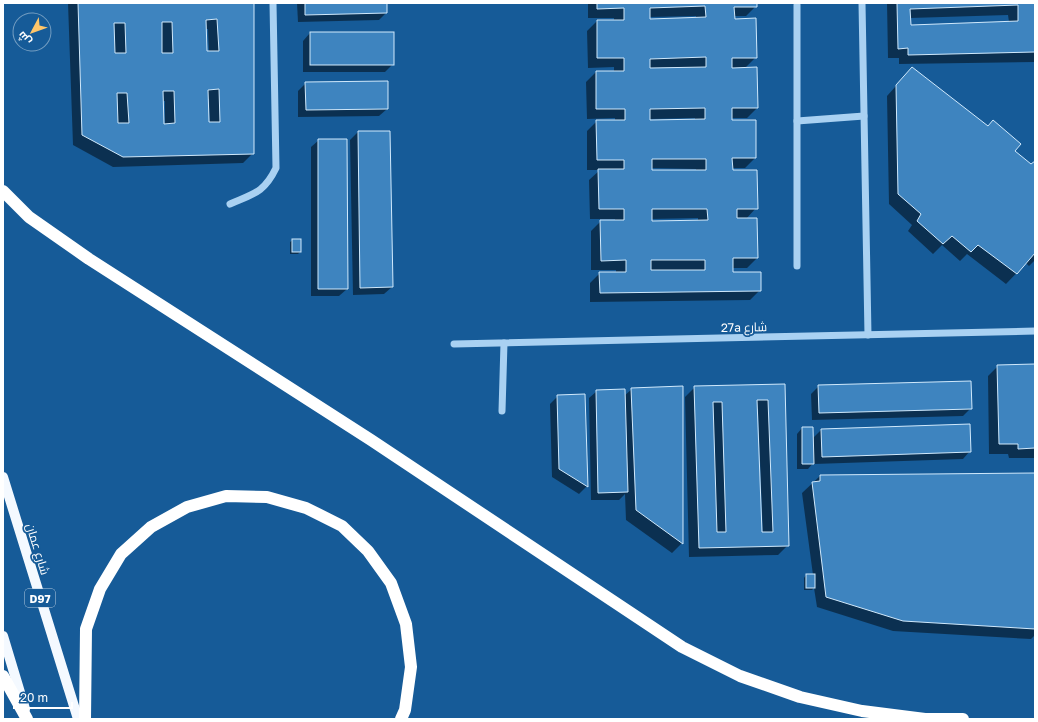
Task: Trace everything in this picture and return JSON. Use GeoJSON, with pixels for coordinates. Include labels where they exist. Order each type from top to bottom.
{"type":"FeatureCollection","features":[{"type":"Feature","properties":{"kind":"highway"},"geometry":{"type":"LineString","coordinates":[[3,190],[29,216],[90,259],[371,440],[682,647],[740,676],[800,697],[862,711],[925,718],[963,719]]}},
{"type":"Feature","properties":{"kind":"highway"},"geometry":{"type":"LineString","coordinates":[[85,719],[86,628],[100,589],[121,554],[151,527],[187,507],[226,496],[267,497],[306,508],[342,526],[368,551],[391,583],[406,624],[411,667],[405,710],[401,719]]}},
{"type":"Feature","properties":{"kind":"highway"},"geometry":{"type":"LineString","coordinates":[[3,676],[28,719]]}},
{"type":"Feature","properties":{"kind":"main road","name":"شارع عمان"},"geometry":{"type":"LineString","coordinates":[[3,477],[78,719]]}},
{"type":"Feature","properties":{"kind":"main road"},"geometry":{"type":"LineString","coordinates":[[3,636],[28,719]]}},
{"type":"Feature","properties":{"kind":"street"},"geometry":{"type":"LineString","coordinates":[[230,204],[261,190],[267,184],[276,168],[273,3]]}},
{"type":"Feature","properties":{"kind":"street"},"geometry":{"type":"LineString","coordinates":[[862,3],[868,335]]}},
{"type":"Feature","properties":{"kind":"street"},"geometry":{"type":"LineString","coordinates":[[797,5],[797,266]]}},
{"type":"Feature","properties":{"kind":"street"},"geometry":{"type":"LineString","coordinates":[[797,121],[864,116]]}},
{"type":"Feature","properties":{"kind":"street","name":"27a شارع"},"geometry":{"type":"LineString","coordinates":[[454,344],[1035,331]]}},
{"type":"Feature","properties":{"kind":"street"},"geometry":{"type":"LineString","coordinates":[[502,411],[504,343]]}},
{"type":"Feature","properties":{"kind":"building"},"geometry":{"type":"Polygon","coordinates":[[[78,3],[254,3],[254,154],[123,157],[82,135],[78,3]],[[217,19],[206,20],[207,51],[219,51],[217,19]],[[162,22],[162,53],[173,53],[172,22],[162,22]],[[114,23],[115,53],[126,53],[125,23],[114,23]],[[219,89],[208,90],[209,122],[220,122],[219,89]],[[163,91],[164,124],[175,123],[174,91],[163,91]],[[117,93],[118,123],[129,123],[127,93],[117,93]]]}},
{"type":"Feature","properties":{"kind":"building"},"geometry":{"type":"Polygon","coordinates":[[[305,3],[387,3],[387,13],[305,15],[305,3]]]}},
{"type":"Feature","properties":{"kind":"building"},"geometry":{"type":"Polygon","coordinates":[[[597,3],[757,3],[757,7],[734,7],[735,19],[756,18],[757,58],[732,58],[732,68],[757,67],[758,108],[732,108],[732,120],[756,120],[756,158],[732,158],[733,170],[757,170],[758,209],[737,209],[737,218],[757,218],[758,258],[733,258],[733,272],[761,272],[761,291],[600,293],[599,272],[626,272],[626,260],[601,261],[600,220],[624,220],[624,209],[599,209],[598,169],[624,169],[624,160],[597,160],[596,120],[625,120],[625,109],[596,109],[596,71],[624,71],[624,58],[597,58],[597,20],[624,20],[624,8],[597,9],[597,3]],[[705,6],[650,8],[650,19],[706,17],[705,6]],[[706,57],[650,59],[650,68],[706,67],[706,57]],[[705,108],[650,109],[650,120],[705,119],[705,108]],[[652,159],[652,170],[706,170],[706,159],[652,159]],[[652,209],[652,221],[708,220],[707,209],[652,209]],[[651,260],[651,270],[705,270],[705,260],[651,260]]]}},
{"type":"Feature","properties":{"kind":"building"},"geometry":{"type":"Polygon","coordinates":[[[897,3],[1035,3],[1035,52],[908,55],[908,48],[898,49],[897,3]],[[1018,5],[910,9],[911,25],[1018,21],[1018,5]]]}},
{"type":"Feature","properties":{"kind":"building"},"geometry":{"type":"Polygon","coordinates":[[[310,32],[394,32],[394,65],[310,65],[310,32]]]}},
{"type":"Feature","properties":{"kind":"building"},"geometry":{"type":"Polygon","coordinates":[[[912,67],[988,126],[993,120],[1021,144],[1015,151],[1031,164],[1035,161],[1035,253],[1017,274],[978,245],[971,252],[952,236],[943,244],[917,221],[921,214],[898,194],[896,85],[912,67]]]}},
{"type":"Feature","properties":{"kind":"building"},"geometry":{"type":"Polygon","coordinates":[[[388,81],[388,109],[306,110],[305,82],[388,81]]]}},
{"type":"Feature","properties":{"kind":"building"},"geometry":{"type":"Polygon","coordinates":[[[358,131],[390,131],[393,287],[360,288],[358,131]]]}},
{"type":"Feature","properties":{"kind":"building"},"geometry":{"type":"Polygon","coordinates":[[[318,139],[347,139],[348,289],[318,289],[318,139]]]}},
{"type":"Feature","properties":{"kind":"building"},"geometry":{"type":"Polygon","coordinates":[[[292,239],[301,239],[301,252],[292,252],[292,239]]]}},
{"type":"Feature","properties":{"kind":"building"},"geometry":{"type":"Polygon","coordinates":[[[1035,364],[1035,448],[1018,449],[1018,444],[999,444],[997,365],[1035,364]]]}},
{"type":"Feature","properties":{"kind":"building"},"geometry":{"type":"Polygon","coordinates":[[[971,381],[972,409],[819,413],[818,385],[971,381]]]}},
{"type":"Feature","properties":{"kind":"building"},"geometry":{"type":"Polygon","coordinates":[[[785,384],[789,546],[699,548],[694,386],[785,384]],[[757,400],[762,532],[773,532],[768,400],[757,400]],[[713,402],[717,532],[726,532],[722,402],[713,402]]]}},
{"type":"Feature","properties":{"kind":"building"},"geometry":{"type":"Polygon","coordinates":[[[683,386],[683,544],[636,510],[631,388],[683,386]]]}},
{"type":"Feature","properties":{"kind":"building"},"geometry":{"type":"Polygon","coordinates":[[[625,389],[628,492],[598,493],[596,390],[625,389]]]}},
{"type":"Feature","properties":{"kind":"building"},"geometry":{"type":"Polygon","coordinates":[[[585,394],[588,487],[559,469],[557,395],[585,394]]]}},
{"type":"Feature","properties":{"kind":"building"},"geometry":{"type":"Polygon","coordinates":[[[970,424],[971,452],[822,457],[821,429],[970,424]]]}},
{"type":"Feature","properties":{"kind":"building"},"geometry":{"type":"Polygon","coordinates":[[[802,427],[813,427],[814,464],[802,464],[802,427]]]}},
{"type":"Feature","properties":{"kind":"building"},"geometry":{"type":"Polygon","coordinates":[[[1035,473],[1035,629],[903,621],[826,597],[812,482],[820,481],[820,475],[1035,473]]]}},
{"type":"Feature","properties":{"kind":"building"},"geometry":{"type":"Polygon","coordinates":[[[806,574],[815,574],[815,588],[806,588],[806,574]]]}}]}
